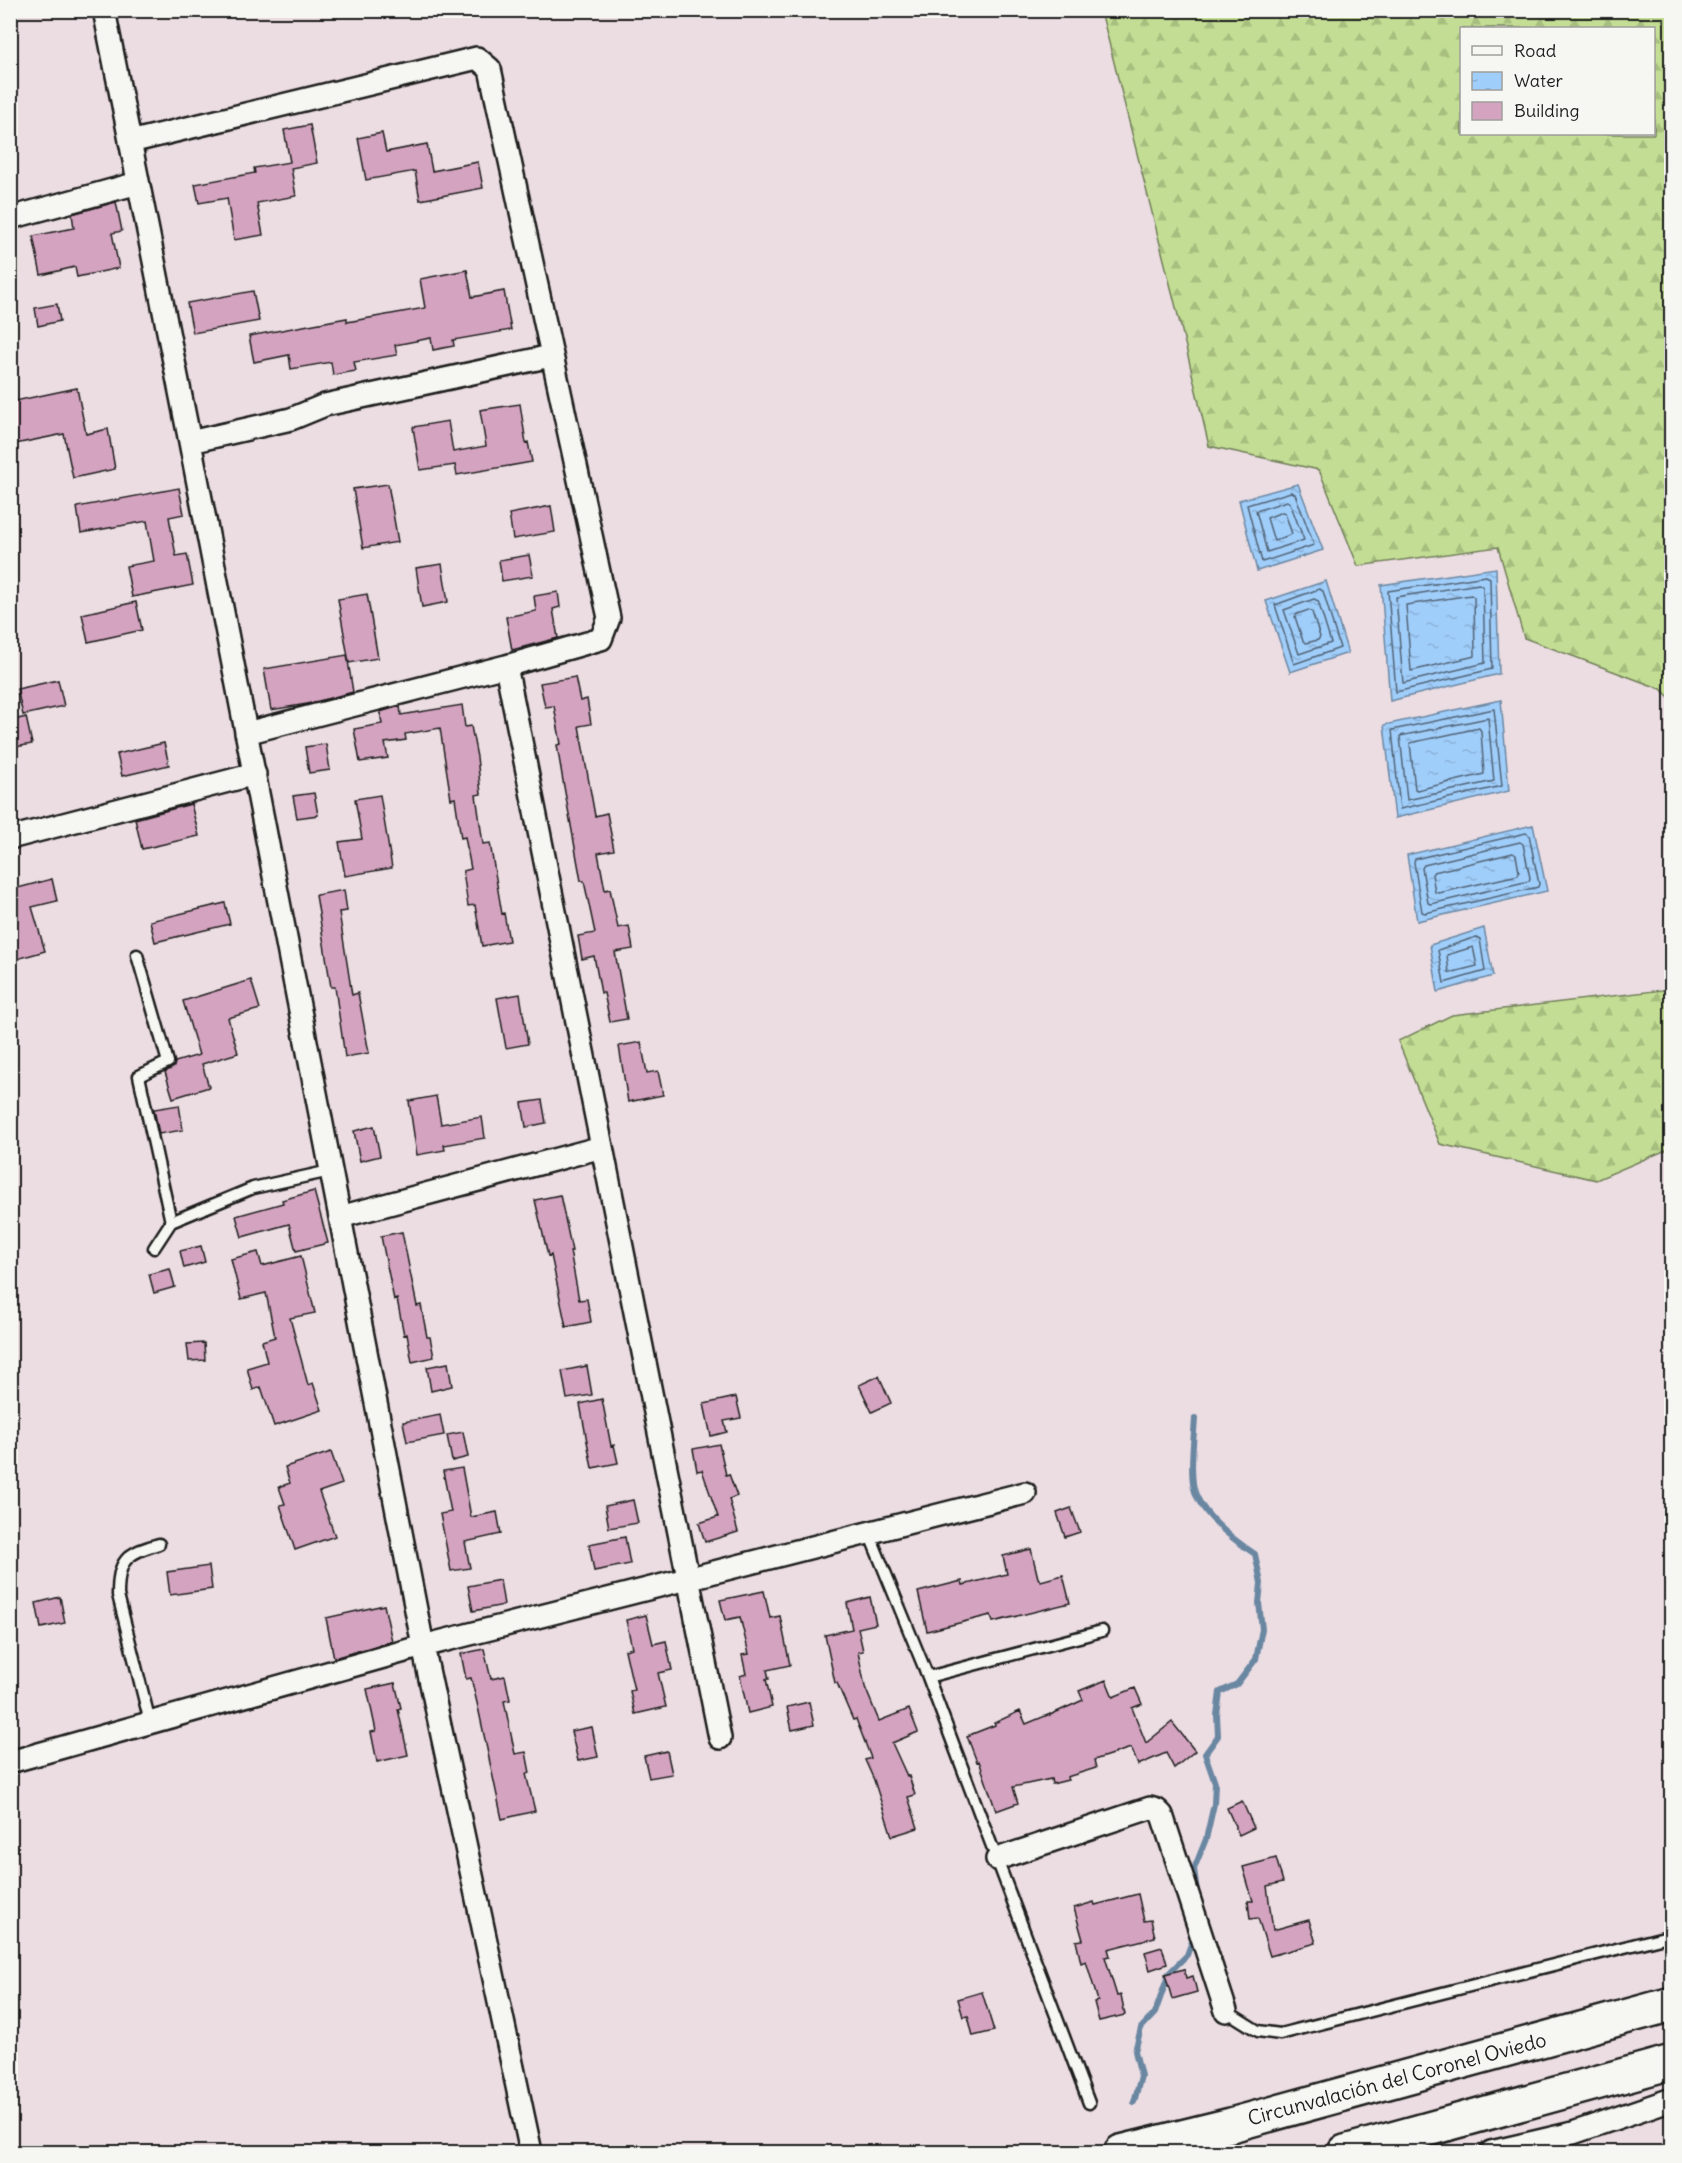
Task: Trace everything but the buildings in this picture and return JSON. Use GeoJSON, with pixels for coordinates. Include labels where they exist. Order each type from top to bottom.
{"type":"FeatureCollection","features":[{"type":"Feature","properties":{"kind":"highway","name":"Circunvalación del Coronel Oviedo"},"geometry":{"type":"LineString","coordinates":[[1121,2152],[1231,2125],[1671,2004]]}},
{"type":"Feature","properties":{"kind":"highway"},"geometry":{"type":"LineString","coordinates":[[1345,2152],[1671,2062]]}},
{"type":"Feature","properties":{"kind":"street"},"geometry":{"type":"LineString","coordinates":[[104,10],[255,774],[423,1646],[531,2152]]}},
{"type":"Feature","properties":{"kind":"street"},"geometry":{"type":"LineString","coordinates":[[130,142],[477,58],[490,69],[609,618],[601,639],[246,733]]}},
{"type":"Feature","properties":{"kind":"street"},"geometry":{"type":"LineString","coordinates":[[10,218],[138,183]]}},
{"type":"Feature","properties":{"kind":"street"},"geometry":{"type":"LineString","coordinates":[[190,442],[291,419],[326,405],[551,357]]}},
{"type":"Feature","properties":{"kind":"street"},"geometry":{"type":"LineString","coordinates":[[506,666],[720,1738]]}},
{"type":"Feature","properties":{"kind":"street"},"geometry":{"type":"LineString","coordinates":[[10,838],[255,774]]}},
{"type":"Feature","properties":{"kind":"street"},"geometry":{"type":"LineString","coordinates":[[340,1217],[602,1147]]}},
{"type":"Feature","properties":{"kind":"street"},"geometry":{"type":"LineString","coordinates":[[10,1761],[423,1646],[1025,1493]]}},
{"type":"Feature","properties":{"kind":"street"},"geometry":{"type":"LineString","coordinates":[[997,1859],[1150,1808],[1157,1810],[1162,1815],[1226,2011]]}},
{"type":"Feature","properties":{"kind":"street"},"geometry":{"type":"LineString","coordinates":[[1491,2152],[1573,2133],[1671,2099]]}},
{"type":"Feature","properties":{"kind":"lane"},"geometry":{"type":"LineString","coordinates":[[137,955],[168,1062],[139,1076],[171,1222]]}},
{"type":"Feature","properties":{"kind":"lane"},"geometry":{"type":"LineString","coordinates":[[154,1248],[171,1222],[253,1188],[330,1171]]}},
{"type":"Feature","properties":{"kind":"lane"},"geometry":{"type":"LineString","coordinates":[[868,1533],[928,1677],[1089,2103]]}},
{"type":"Feature","properties":{"kind":"lane"},"geometry":{"type":"LineString","coordinates":[[150,1722],[118,1595],[118,1574],[127,1558],[137,1550],[159,1544]]}},
{"type":"Feature","properties":{"kind":"lane"},"geometry":{"type":"LineString","coordinates":[[928,1677],[1102,1630]]}},
{"type":"Feature","properties":{"kind":"lane"},"geometry":{"type":"LineString","coordinates":[[1226,2011],[1258,2031],[1280,2034],[1671,1935]]}},
{"type":"Feature","properties":{"kind":"green space"},"geometry":{"type":"Polygon","coordinates":[[[1101,11],[1671,11],[1671,699],[1661,689],[1524,638],[1498,547],[1358,566],[1319,470],[1209,446],[1101,11]]]}},
{"type":"Feature","properties":{"kind":"green space"},"geometry":{"type":"Polygon","coordinates":[[[1671,989],[1671,1148],[1596,1180],[1440,1144],[1398,1041],[1452,1015],[1671,989]]]}},
{"type":"Feature","properties":{"kind":"water"},"geometry":{"type":"Polygon","coordinates":[[[1298,484],[1323,550],[1257,571],[1239,500],[1298,484]]]}},
{"type":"Feature","properties":{"kind":"water"},"geometry":{"type":"Polygon","coordinates":[[[1496,568],[1499,674],[1390,701],[1381,585],[1496,568]]]}},
{"type":"Feature","properties":{"kind":"water"},"geometry":{"type":"Polygon","coordinates":[[[1326,581],[1348,653],[1290,672],[1266,601],[1326,581]]]}},
{"type":"Feature","properties":{"kind":"water"},"geometry":{"type":"Polygon","coordinates":[[[1501,700],[1509,791],[1395,818],[1384,725],[1501,700]]]}},
{"type":"Feature","properties":{"kind":"water"},"geometry":{"type":"Polygon","coordinates":[[[1533,825],[1547,891],[1417,921],[1407,855],[1533,825]]]}},
{"type":"Feature","properties":{"kind":"water"},"geometry":{"type":"Polygon","coordinates":[[[1484,928],[1493,976],[1438,992],[1430,945],[1484,928]]]}},
{"type":"Feature","properties":{"kind":"waterway"},"geometry":{"type":"LineString","coordinates":[[1195,1418],[1192,1467],[1196,1493],[1208,1514],[1236,1541],[1255,1554],[1261,1583],[1259,1603],[1262,1629],[1256,1659],[1237,1684],[1220,1692],[1217,1715],[1218,1736],[1205,1754],[1215,1783],[1214,1804],[1206,1839],[1194,1869],[1197,1892]]}},
{"type":"Feature","properties":{"kind":"waterway"},"geometry":{"type":"LineString","coordinates":[[1134,2102],[1141,2076],[1135,2051],[1141,2028],[1155,2013],[1169,1973],[1187,1955],[1195,1933]]}}]}
